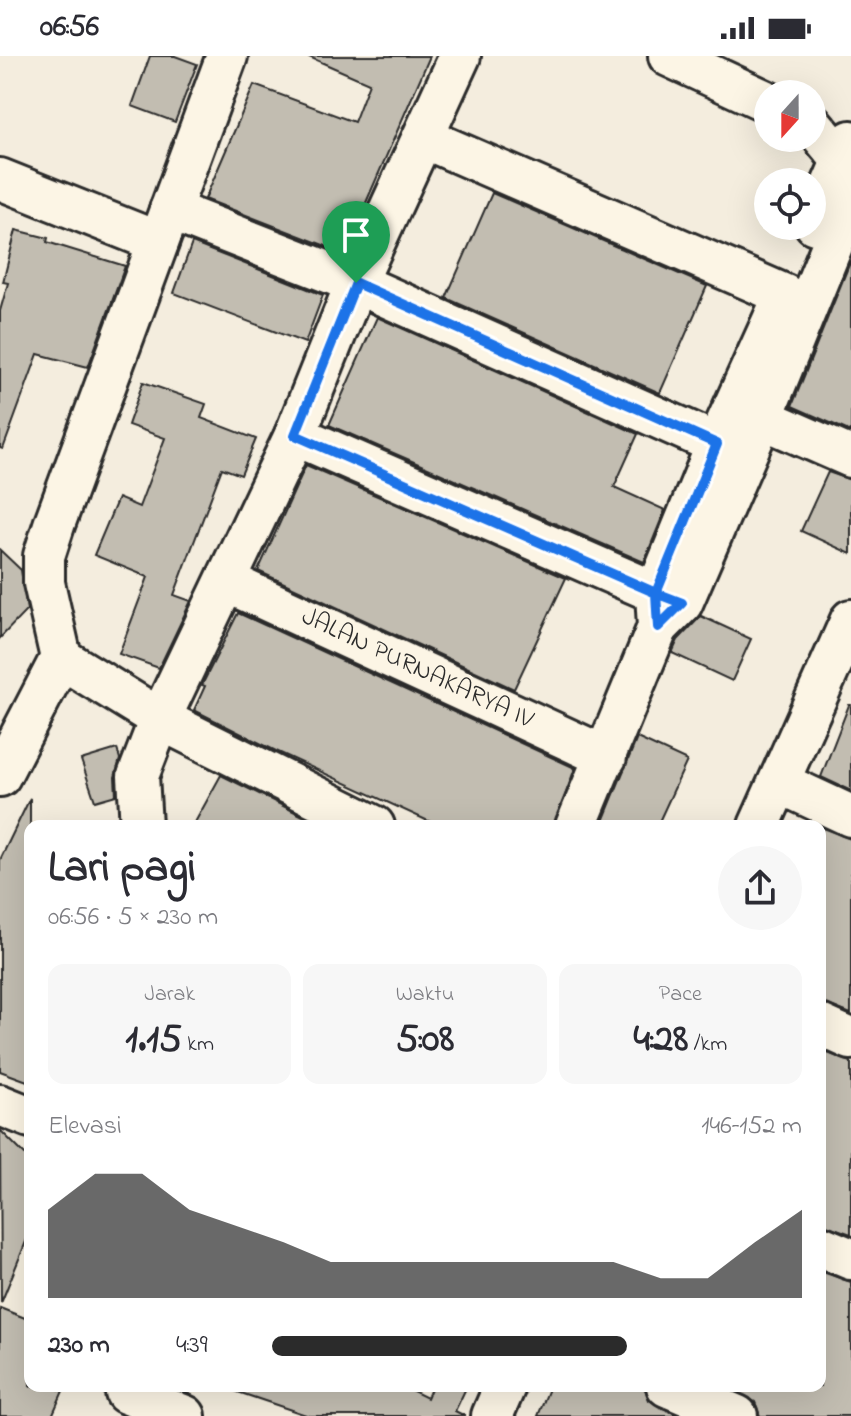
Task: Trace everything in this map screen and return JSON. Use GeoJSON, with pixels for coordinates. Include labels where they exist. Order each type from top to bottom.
{"type":"FeatureCollection","features":[{"type":"Feature","properties":{"kind":"street"},"geometry":{"type":"LineString","coordinates":[[0,776],[61,658],[44,583],[44,556],[227,56]]}},
{"type":"Feature","properties":{"kind":"street"},"geometry":{"type":"LineString","coordinates":[[138,776],[160,719],[295,435],[356,283],[460,56]]}},
{"type":"Feature","properties":{"kind":"street"},"geometry":{"type":"LineString","coordinates":[[694,61],[754,94]]}},
{"type":"Feature","properties":{"kind":"street"},"geometry":{"type":"LineString","coordinates":[[579,820],[665,608],[717,444],[849,148],[826,132]]}},
{"type":"Feature","properties":{"kind":"street"},"geometry":{"type":"LineString","coordinates":[[424,138],[785,295]]}},
{"type":"Feature","properties":{"kind":"street"},"geometry":{"type":"LineString","coordinates":[[0,179],[356,283],[717,444]]}},
{"type":"Feature","properties":{"kind":"street"},"geometry":{"type":"LineString","coordinates":[[665,608],[762,418],[851,199]]}},
{"type":"Feature","properties":{"kind":"street"},"geometry":{"type":"LineString","coordinates":[[762,418],[851,457]]}},
{"type":"Feature","properties":{"kind":"street"},"geometry":{"type":"LineString","coordinates":[[295,435],[665,608]]}},
{"type":"Feature","properties":{"kind":"street","name":"JALAN PURNAKARYA IV"},"geometry":{"type":"LineString","coordinates":[[227,582],[606,757]]}},
{"type":"Feature","properties":{"kind":"street"},"geometry":{"type":"LineString","coordinates":[[762,820],[851,620]]}},
{"type":"Feature","properties":{"kind":"street"},"geometry":{"type":"LineString","coordinates":[[61,658],[160,719],[362,820]]}},
{"type":"Feature","properties":{"kind":"street"},"geometry":{"type":"LineString","coordinates":[[114,691],[138,776],[141,820]]}},
{"type":"Feature","properties":{"kind":"street"},"geometry":{"type":"LineString","coordinates":[[780,783],[851,816]]}},
{"type":"Feature","properties":{"kind":"street"},"geometry":{"type":"LineString","coordinates":[[826,1028],[851,1039]]}},
{"type":"Feature","properties":{"kind":"street"},"geometry":{"type":"LineString","coordinates":[[0,1105],[24,1115]]}},
{"type":"Feature","properties":{"kind":"street"},"geometry":{"type":"LineString","coordinates":[[826,1249],[851,1259]]}},
{"type":"Feature","properties":{"kind":"street"},"geometry":{"type":"LineString","coordinates":[[492,1416],[502,1392]]}},
{"type":"Feature","properties":{"kind":"street"},"geometry":{"type":"LineString","coordinates":[[681,1392],[737,1416]]}},
{"type":"Feature","properties":{"kind":"street"},"geometry":{"type":"LineString","coordinates":[[123,1398],[185,1416]]}},
{"type":"Feature","properties":{"kind":"building"},"geometry":{"type":"Polygon","coordinates":[[[150,56],[175,56],[197,64],[175,122],[132,106],[150,56]]]}},
{"type":"Feature","properties":{"kind":"building"},"geometry":{"type":"Polygon","coordinates":[[[307,56],[430,56],[344,253],[205,199],[254,85],[354,122],[369,83],[307,56]]]}},
{"type":"Feature","properties":{"kind":"building"},"geometry":{"type":"Polygon","coordinates":[[[492,193],[707,286],[660,393],[446,298],[492,193]]]}},
{"type":"Feature","properties":{"kind":"building"},"geometry":{"type":"Polygon","coordinates":[[[16,230],[48,238],[47,242],[125,266],[88,367],[38,354],[3,449],[0,448],[0,311],[8,283],[3,282],[16,230]]]}},
{"type":"Feature","properties":{"kind":"building"},"geometry":{"type":"Polygon","coordinates":[[[192,243],[323,295],[305,343],[174,293],[192,243]]]}},
{"type":"Feature","properties":{"kind":"building"},"geometry":{"type":"Polygon","coordinates":[[[851,260],[851,432],[792,406],[851,260]]]}},
{"type":"Feature","properties":{"kind":"building"},"geometry":{"type":"Polygon","coordinates":[[[377,317],[638,434],[614,487],[665,510],[644,562],[329,425],[377,317]]]}},
{"type":"Feature","properties":{"kind":"building"},"geometry":{"type":"Polygon","coordinates":[[[143,382],[206,404],[201,418],[256,439],[241,475],[222,468],[174,595],[191,601],[159,668],[119,654],[148,577],[94,555],[118,498],[139,507],[165,438],[128,425],[143,382]]]}},
{"type":"Feature","properties":{"kind":"building"},"geometry":{"type":"Polygon","coordinates":[[[306,465],[566,578],[514,689],[258,571],[306,465]]]}},
{"type":"Feature","properties":{"kind":"building"},"geometry":{"type":"Polygon","coordinates":[[[828,472],[851,480],[851,554],[801,531],[828,472]]]}},
{"type":"Feature","properties":{"kind":"building"},"geometry":{"type":"Polygon","coordinates":[[[0,550],[21,570],[27,610],[0,638],[0,550]]]}},
{"type":"Feature","properties":{"kind":"building"},"geometry":{"type":"Polygon","coordinates":[[[238,613],[575,768],[556,820],[426,820],[194,710],[205,686],[202,685],[238,613]]]}},
{"type":"Feature","properties":{"kind":"building"},"geometry":{"type":"Polygon","coordinates":[[[701,616],[751,639],[732,681],[672,653],[678,640],[701,616]]]}},
{"type":"Feature","properties":{"kind":"building"},"geometry":{"type":"Polygon","coordinates":[[[851,705],[851,791],[821,777],[851,705]]]}},
{"type":"Feature","properties":{"kind":"building"},"geometry":{"type":"Polygon","coordinates":[[[637,738],[687,761],[660,820],[603,820],[637,738]]]}},
{"type":"Feature","properties":{"kind":"building"},"geometry":{"type":"Polygon","coordinates":[[[117,749],[120,759],[115,777],[116,795],[95,801],[81,760],[117,749]]]}},
{"type":"Feature","properties":{"kind":"building"},"geometry":{"type":"Polygon","coordinates":[[[221,775],[311,820],[196,820],[221,775]]]}},
{"type":"Feature","properties":{"kind":"building"},"geometry":{"type":"Polygon","coordinates":[[[30,798],[30,820],[24,820],[24,1080],[0,1071],[0,860],[30,798]]]}},
{"type":"Feature","properties":{"kind":"building"},"geometry":{"type":"Polygon","coordinates":[[[826,829],[851,839],[851,1014],[826,1004],[826,829]]]}},
{"type":"Feature","properties":{"kind":"building"},"geometry":{"type":"Polygon","coordinates":[[[826,1052],[851,1062],[851,1234],[826,1225],[826,1052]]]}},
{"type":"Feature","properties":{"kind":"building"},"geometry":{"type":"Polygon","coordinates":[[[0,1130],[24,1154],[24,1247],[1,1303],[0,1130]]]}},
{"type":"Feature","properties":{"kind":"building"},"geometry":{"type":"Polygon","coordinates":[[[826,1273],[851,1282],[851,1416],[760,1416],[755,1402],[736,1392],[826,1392],[826,1273]]]}},
{"type":"Feature","properties":{"kind":"building"},"geometry":{"type":"Polygon","coordinates":[[[0,1308],[24,1318],[24,1392],[63,1392],[52,1416],[0,1416],[0,1308]]]}},
{"type":"Feature","properties":{"kind":"building"},"geometry":{"type":"Polygon","coordinates":[[[238,1392],[415,1392],[427,1398],[430,1392],[464,1392],[455,1411],[465,1416],[309,1416],[238,1392]]]}},
{"type":"Feature","properties":{"kind":"building"},"geometry":{"type":"Polygon","coordinates":[[[548,1392],[646,1392],[649,1400],[679,1416],[538,1416],[548,1392]]]}},
{"type":"Feature","properties":{"kind":"route"},"geometry":{"type":"LineString","coordinates":[[356,283],[295,435],[656,593],[658,627],[682,603],[656,593],[717,444],[356,283]]}}]}
